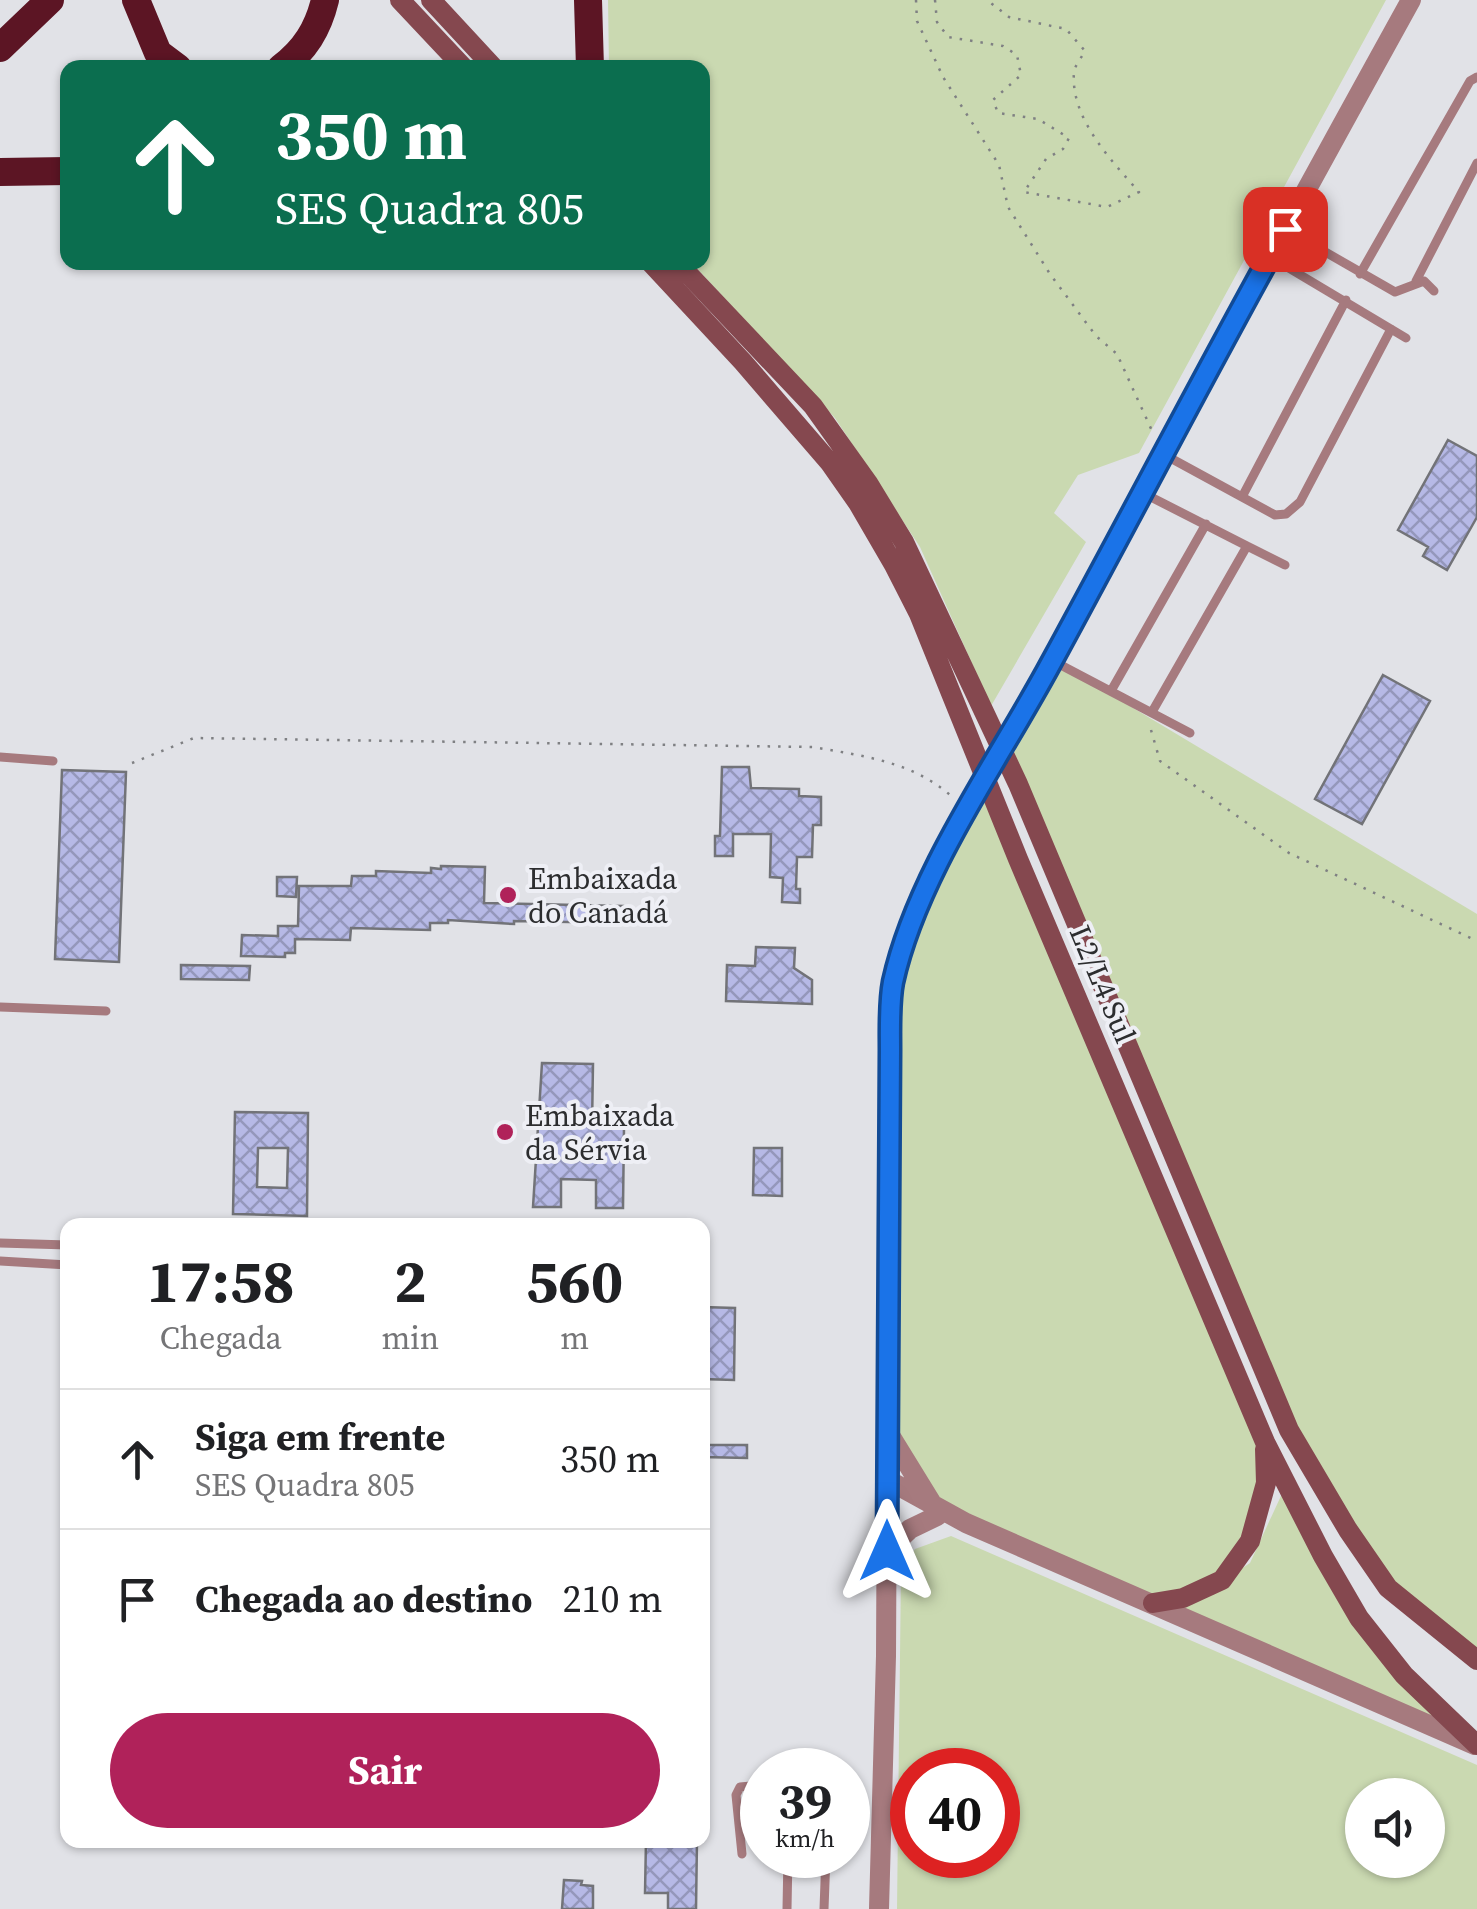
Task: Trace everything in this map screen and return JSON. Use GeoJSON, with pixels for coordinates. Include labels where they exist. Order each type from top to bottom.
{"type":"FeatureCollection","features":[{"type":"Feature","properties":{"kind":"highway"},"geometry":{"type":"LineString","coordinates":[[0,48],[50,0]]}},
{"type":"Feature","properties":{"kind":"highway"},"geometry":{"type":"LineString","coordinates":[[136,0],[158,53],[167,60]]}},
{"type":"Feature","properties":{"kind":"highway"},"geometry":{"type":"LineString","coordinates":[[290,60],[306,46],[320,22],[325,0]]}},
{"type":"Feature","properties":{"kind":"highway"},"geometry":{"type":"LineString","coordinates":[[588,0],[590,60]]}},
{"type":"Feature","properties":{"kind":"highway"},"geometry":{"type":"LineString","coordinates":[[0,172],[60,171]]}},
{"type":"Feature","properties":{"kind":"main road"},"geometry":{"type":"LineString","coordinates":[[400,0],[456,60]]}},
{"type":"Feature","properties":{"kind":"main road"},"geometry":{"type":"LineString","coordinates":[[431,0],[487,60]]}},
{"type":"Feature","properties":{"kind":"main road","name":"L2/L4 Sul"},"geometry":{"type":"LineString","coordinates":[[657,270],[830,463],[858,503],[902,581],[1265,1442],[1322,1556],[1359,1618],[1404,1674],[1477,1745]]}},
{"type":"Feature","properties":{"kind":"main road","name":"L2/L4 Sul"},"geometry":{"type":"LineString","coordinates":[[685,270],[813,406],[904,542],[1018,784],[1289,1430],[1348,1530],[1388,1588],[1477,1660]]}},
{"type":"Feature","properties":{"kind":"main road"},"geometry":{"type":"LineString","coordinates":[[1154,1604],[1183,1598],[1222,1580],[1250,1541],[1266,1483],[1265,1442]]}},
{"type":"Feature","properties":{"kind":"street"},"geometry":{"type":"LineString","coordinates":[[879,1909],[893,984],[920,904],[967,808],[1053,660],[1141,491],[1410,0]]}},
{"type":"Feature","properties":{"kind":"street"},"geometry":{"type":"LineString","coordinates":[[887,1551],[935,1510],[888,1431]]}},
{"type":"Feature","properties":{"kind":"street","name":"L2/L4 Sul"},"geometry":{"type":"LineString","coordinates":[[888,1480],[935,1510],[966,1524],[1477,1745]]}},
{"type":"Feature","properties":{"kind":"street","name":"L2/L4 Sul"},"geometry":{"type":"LineString","coordinates":[[888,1503],[935,1510]]}},
{"type":"Feature","properties":{"kind":"lane"},"geometry":{"type":"LineString","coordinates":[[1360,274],[1470,81],[1477,77]]}},
{"type":"Feature","properties":{"kind":"lane"},"geometry":{"type":"LineString","coordinates":[[1416,281],[1477,163]]}},
{"type":"Feature","properties":{"kind":"lane"},"geometry":{"type":"LineString","coordinates":[[1285,229],[1394,292],[1416,281],[1424,281],[1434,290]]}},
{"type":"Feature","properties":{"kind":"lane"},"geometry":{"type":"LineString","coordinates":[[1270,256],[1406,338]]}},
{"type":"Feature","properties":{"kind":"lane"},"geometry":{"type":"LineString","coordinates":[[1242,497],[1346,300]]}},
{"type":"Feature","properties":{"kind":"lane"},"geometry":{"type":"LineString","coordinates":[[1162,453],[1275,515],[1296,508],[1391,329]]}},
{"type":"Feature","properties":{"kind":"lane"},"geometry":{"type":"LineString","coordinates":[[1141,491],[1285,565]]}},
{"type":"Feature","properties":{"kind":"lane"},"geometry":{"type":"LineString","coordinates":[[1111,691],[1206,524]]}},
{"type":"Feature","properties":{"kind":"lane"},"geometry":{"type":"LineString","coordinates":[[1152,712],[1248,546]]}},
{"type":"Feature","properties":{"kind":"lane"},"geometry":{"type":"LineString","coordinates":[[1053,660],[1190,733]]}},
{"type":"Feature","properties":{"kind":"lane"},"geometry":{"type":"LineString","coordinates":[[0,758],[52,761]]}},
{"type":"Feature","properties":{"kind":"lane"},"geometry":{"type":"LineString","coordinates":[[0,1006],[106,1011]]}},
{"type":"Feature","properties":{"kind":"lane"},"geometry":{"type":"LineString","coordinates":[[0,1243],[60,1245]]}},
{"type":"Feature","properties":{"kind":"lane"},"geometry":{"type":"LineString","coordinates":[[0,1261],[60,1265]]}},
{"type":"Feature","properties":{"kind":"lane"},"geometry":{"type":"LineString","coordinates":[[740,1787],[736,1795],[740,1834]]}},
{"type":"Feature","properties":{"kind":"lane"},"geometry":{"type":"LineString","coordinates":[[787,1909],[788,1878]]}},
{"type":"Feature","properties":{"kind":"lane"},"geometry":{"type":"LineString","coordinates":[[824,1909],[825,1878]]}},
{"type":"Feature","properties":{"kind":"path"},"geometry":{"type":"LineString","coordinates":[[916,0],[917,21],[942,77],[998,165],[1008,207],[1050,274],[1096,336],[1117,354],[1162,453]]}},
{"type":"Feature","properties":{"kind":"path"},"geometry":{"type":"LineString","coordinates":[[935,0],[937,22],[948,37],[1003,46],[1017,55],[1020,74],[993,100],[998,113],[1038,119],[1070,138],[1063,149],[1046,159],[1024,192],[1107,207],[1138,192],[1105,153],[1081,112],[1074,70],[1086,50],[1066,29],[1009,17],[987,0]]}},
{"type":"Feature","properties":{"kind":"path"},"geometry":{"type":"LineString","coordinates":[[1152,712],[1148,719],[1160,761],[1289,853],[1477,941]]}},
{"type":"Feature","properties":{"kind":"path"},"geometry":{"type":"LineString","coordinates":[[132,763],[194,738],[813,747],[890,761],[932,779],[967,808]]}},
{"type":"Feature","properties":{"kind":"green space"},"geometry":{"type":"Polygon","coordinates":[[[608,0],[1386,0],[1139,453],[1078,475],[1054,513],[1086,542],[991,706],[920,547],[835,418],[698,270],[710,270],[710,60],[609,60],[608,0]]]}},
{"type":"Feature","properties":{"kind":"green space"},"geometry":{"type":"Polygon","coordinates":[[[1053,660],[1477,914],[1477,1660],[1388,1588],[1289,1430],[1005,755],[1053,660]]]}},
{"type":"Feature","properties":{"kind":"green space"},"geometry":{"type":"Polygon","coordinates":[[[991,793],[1265,1442],[1266,1483],[1224,1580],[1250,1563],[1286,1485],[1359,1618],[1477,1745],[933,1505],[888,1431],[893,984],[967,808],[991,793]]]}},
{"type":"Feature","properties":{"kind":"green space"},"geometry":{"type":"Polygon","coordinates":[[[951,1536],[1477,1765],[1477,1909],[897,1909],[897,1878],[1020,1878],[1020,1748],[899,1748],[901,1571],[915,1549],[951,1536]]]}},
{"type":"Feature","properties":{"kind":"building"},"geometry":{"type":"Polygon","coordinates":[[[1448,440],[1477,456],[1477,517],[1447,570],[1423,556],[1428,547],[1398,530],[1448,440]]]}},
{"type":"Feature","properties":{"kind":"building"},"geometry":{"type":"Polygon","coordinates":[[[1383,675],[1430,701],[1362,824],[1315,799],[1383,675]]]}},
{"type":"Feature","properties":{"kind":"building"},"geometry":{"type":"Polygon","coordinates":[[[722,767],[749,767],[751,788],[799,789],[799,796],[821,797],[821,825],[813,825],[812,857],[797,857],[796,889],[800,889],[800,903],[782,902],[783,878],[770,877],[771,834],[733,834],[733,856],[715,856],[715,836],[720,836],[722,767]]]}},
{"type":"Feature","properties":{"kind":"building"},"geometry":{"type":"Polygon","coordinates":[[[62,770],[126,772],[119,962],[55,959],[62,770]]]}},
{"type":"Feature","properties":{"kind":"building"},"geometry":{"type":"Polygon","coordinates":[[[485,867],[484,903],[623,906],[623,923],[448,920],[430,923],[430,930],[351,928],[350,940],[295,939],[295,953],[285,953],[285,957],[241,956],[242,935],[278,936],[278,926],[298,926],[299,886],[351,886],[352,876],[376,876],[376,871],[431,873],[431,868],[485,867]]]}},
{"type":"Feature","properties":{"kind":"building"},"geometry":{"type":"Polygon","coordinates":[[[277,877],[297,877],[296,897],[277,896],[277,877]]]}},
{"type":"Feature","properties":{"kind":"building"},"geometry":{"type":"Polygon","coordinates":[[[756,947],[795,948],[794,968],[812,980],[812,1004],[726,1001],[727,965],[755,966],[756,947]]]}},
{"type":"Feature","properties":{"kind":"building"},"geometry":{"type":"Polygon","coordinates":[[[181,965],[250,966],[249,980],[181,979],[181,965]]]}},
{"type":"Feature","properties":{"kind":"building"},"geometry":{"type":"Polygon","coordinates":[[[542,1063],[593,1064],[592,1127],[624,1127],[623,1208],[596,1208],[596,1180],[561,1179],[561,1207],[533,1207],[542,1063]]]}},
{"type":"Feature","properties":{"kind":"building"},"geometry":{"type":"Polygon","coordinates":[[[235,1112],[308,1113],[307,1216],[233,1214],[235,1112]],[[258,1148],[257,1187],[287,1188],[288,1148],[258,1148]]]}},
{"type":"Feature","properties":{"kind":"building"},"geometry":{"type":"Polygon","coordinates":[[[754,1148],[782,1148],[782,1196],[753,1195],[754,1148]]]}},
{"type":"Feature","properties":{"kind":"building"},"geometry":{"type":"Polygon","coordinates":[[[710,1307],[735,1308],[734,1380],[710,1379],[710,1307]]]}},
{"type":"Feature","properties":{"kind":"building"},"geometry":{"type":"Polygon","coordinates":[[[710,1445],[747,1445],[747,1458],[710,1457],[710,1445]]]}},
{"type":"Feature","properties":{"kind":"building"},"geometry":{"type":"Polygon","coordinates":[[[646,1848],[697,1848],[696,1909],[668,1909],[668,1893],[645,1893],[646,1848]]]}},
{"type":"Feature","properties":{"kind":"building"},"geometry":{"type":"Polygon","coordinates":[[[564,1880],[593,1886],[593,1909],[562,1909],[564,1880]]]}},
{"type":"Feature","properties":{"kind":"place","name":"Embaixada do Canadá"},"geometry":{"type":"Point","coordinates":[508,895]}},
{"type":"Feature","properties":{"kind":"place","name":"Embaixada da Sérvia"},"geometry":{"type":"Point","coordinates":[505,1132]}},
{"type":"Feature","properties":{"kind":"route"},"geometry":{"type":"LineString","coordinates":[[887,1551],[893,984],[920,904],[967,808],[1053,660],[1285,229]]}}]}
